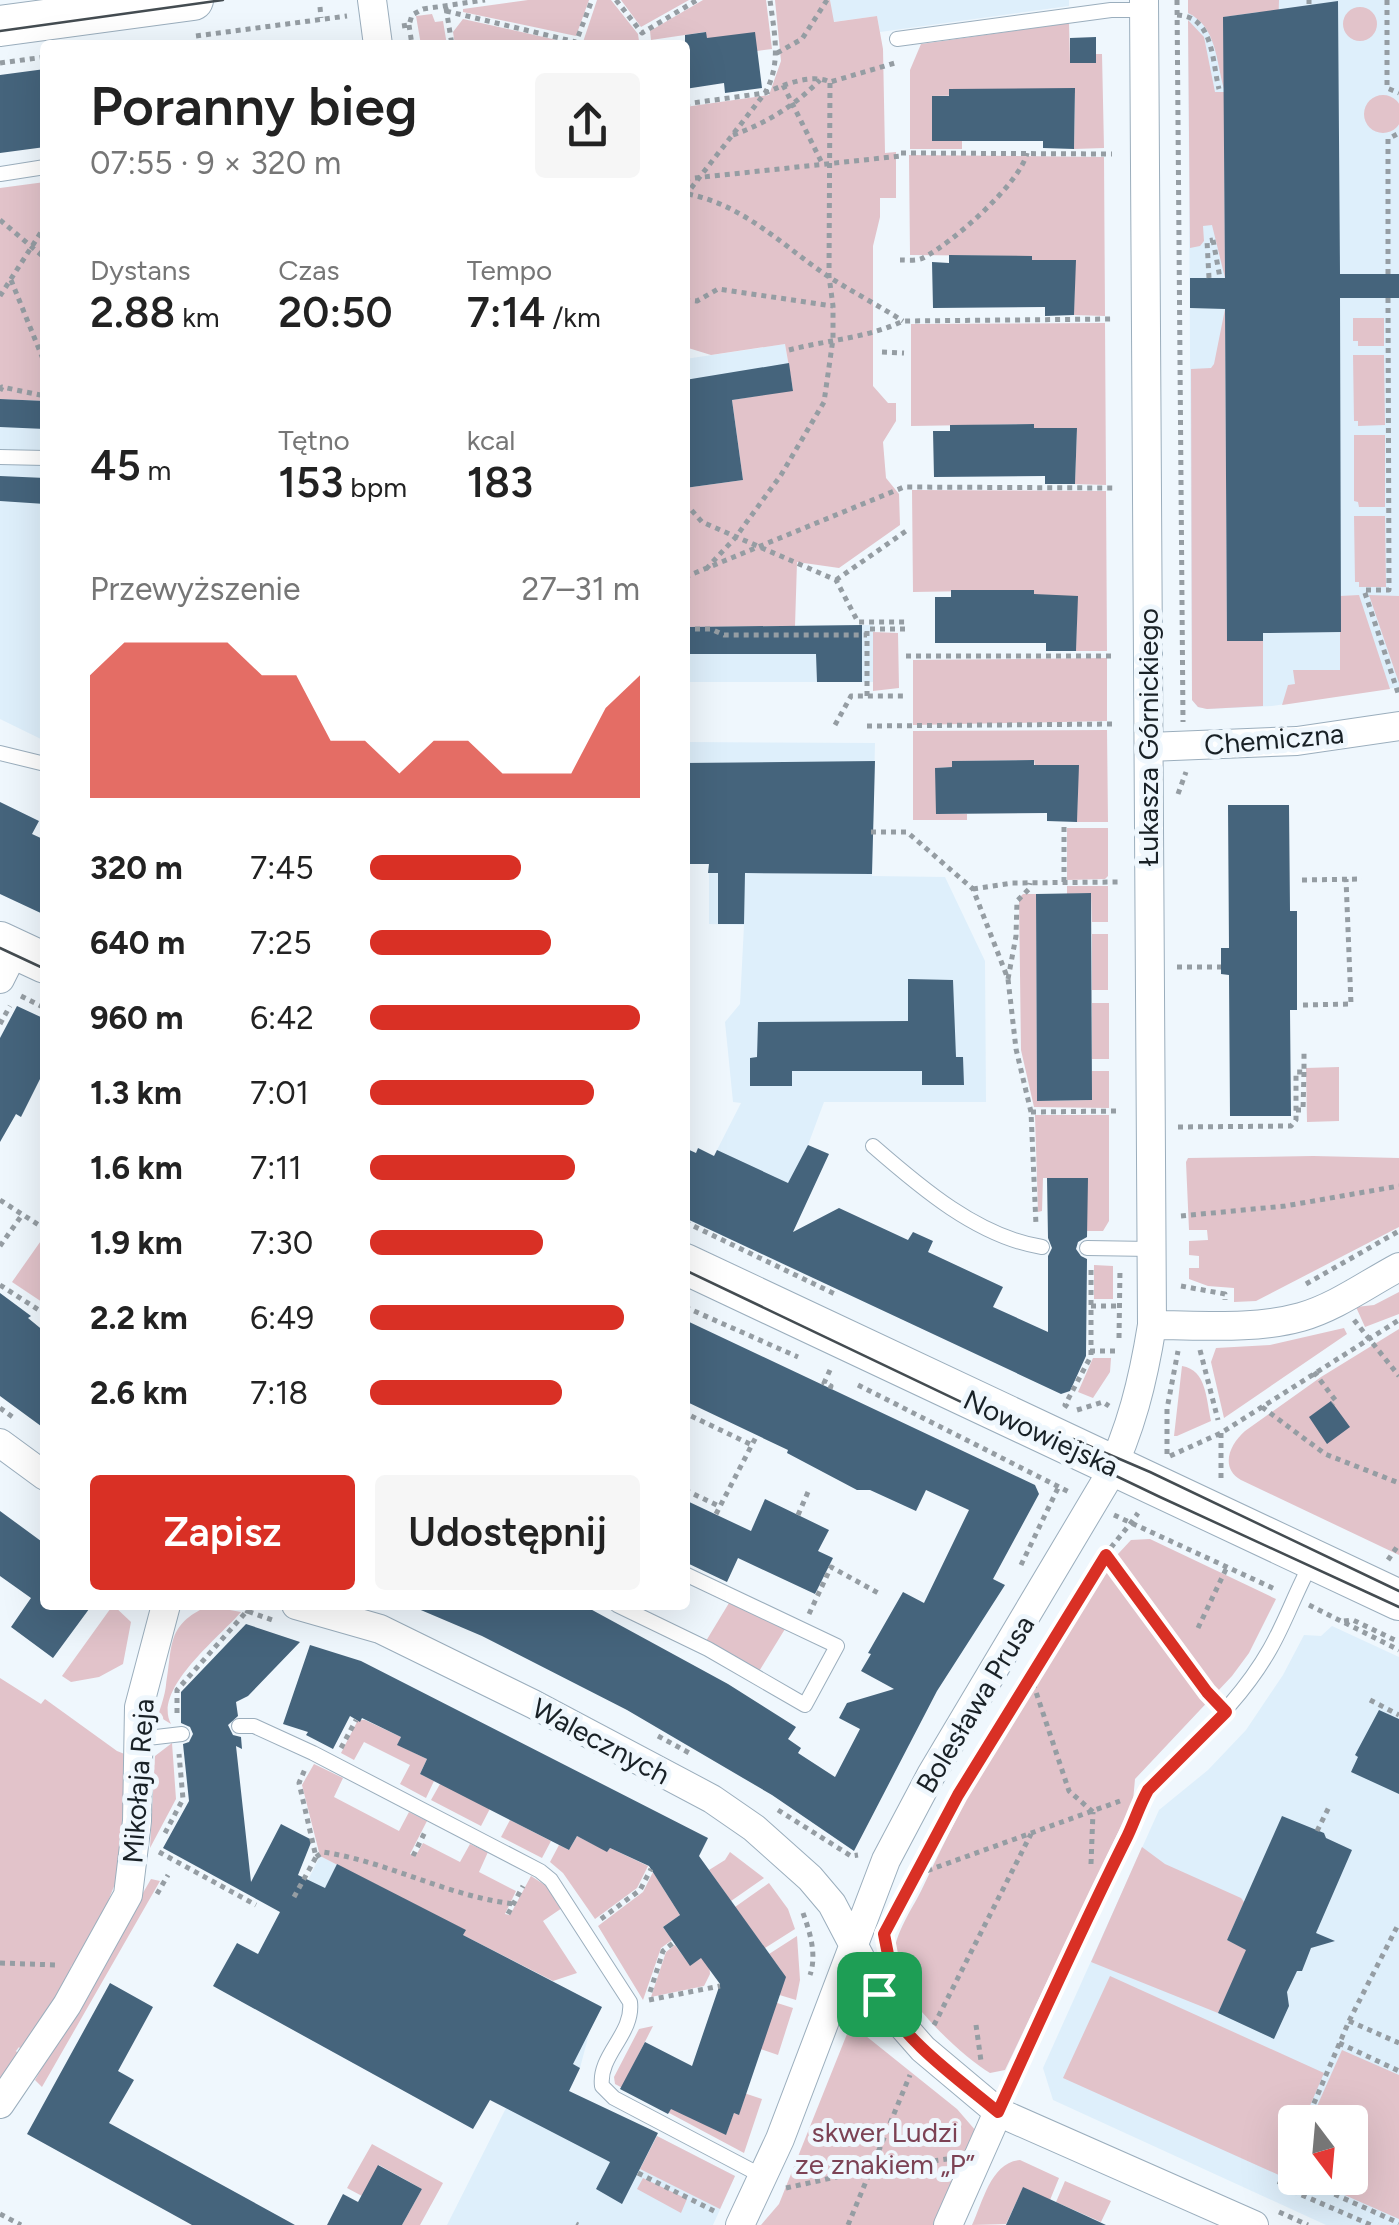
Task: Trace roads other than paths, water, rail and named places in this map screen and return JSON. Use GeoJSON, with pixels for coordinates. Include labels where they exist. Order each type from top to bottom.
{"type":"FeatureCollection","features":[{"type":"Feature","properties":{"kind":"street"},"geometry":{"type":"LineString","coordinates":[[372,0],[383,37]]}},
{"type":"Feature","properties":{"kind":"street","name":"Łukasza Górnickiego"},"geometry":{"type":"LineString","coordinates":[[1113,1467],[1140,1392],[1152,1325],[1144,5]]}},
{"type":"Feature","properties":{"kind":"street"},"geometry":{"type":"LineString","coordinates":[[0,26],[192,18]]}},
{"type":"Feature","properties":{"kind":"street","name":"Chemiczna"},"geometry":{"type":"LineString","coordinates":[[1148,747],[1297,741],[1399,726]]}},
{"type":"Feature","properties":{"kind":"street","name":"Nowowiejska"},"geometry":{"type":"LineString","coordinates":[[690,1266],[1399,1600]]}},
{"type":"Feature","properties":{"kind":"street"},"geometry":{"type":"LineString","coordinates":[[1152,1325],[1264,1323],[1301,1317],[1348,1297],[1399,1267]]}},
{"type":"Feature","properties":{"kind":"street"},"geometry":{"type":"LineString","coordinates":[[0,1444],[40,1472]]}},
{"type":"Feature","properties":{"kind":"street","name":"Bolesława Prusa"},"geometry":{"type":"LineString","coordinates":[[731,2220],[773,2183],[886,1860],[931,1775],[1113,1467]]}},
{"type":"Feature","properties":{"kind":"street","name":"Mikołaja Reja"},"geometry":{"type":"LineString","coordinates":[[0,2104],[67,2005],[128,1895],[138,1820],[139,1707],[165,1610]]}},
{"type":"Feature","properties":{"kind":"street","name":"Walecznych"},"geometry":{"type":"LineString","coordinates":[[289,1614],[380,1629],[712,1799],[754,1828],[810,1878],[832,1904],[854,1948]]}},
{"type":"Feature","properties":{"kind":"street"},"geometry":{"type":"LineString","coordinates":[[854,1948],[886,2008],[923,2048],[998,2112],[1254,2225]]}},
{"type":"Feature","properties":{"kind":"street"},"geometry":{"type":"LineString","coordinates":[[948,2225],[998,2112]]}},
{"type":"Feature","properties":{"kind":"lane"},"geometry":{"type":"LineString","coordinates":[[898,39],[1144,5]]}},
{"type":"Feature","properties":{"kind":"lane"},"geometry":{"type":"LineString","coordinates":[[0,174],[40,168]]}},
{"type":"Feature","properties":{"kind":"lane"},"geometry":{"type":"LineString","coordinates":[[0,457],[40,458]]}},
{"type":"Feature","properties":{"kind":"lane"},"geometry":{"type":"LineString","coordinates":[[0,753],[40,763]]}},
{"type":"Feature","properties":{"kind":"lane"},"geometry":{"type":"LineString","coordinates":[[873,1146],[914,1182],[962,1214],[1003,1235],[1042,1247]]}},
{"type":"Feature","properties":{"kind":"lane"},"geometry":{"type":"LineString","coordinates":[[1087,1248],[1120,1254],[1152,1249]]}},
{"type":"Feature","properties":{"kind":"lane"},"geometry":{"type":"LineString","coordinates":[[998,2112],[1141,1802],[1155,1782],[1226,1712],[1270,1650],[1313,1559]]}},
{"type":"Feature","properties":{"kind":"lane"},"geometry":{"type":"LineString","coordinates":[[627,1610],[708,1649],[805,1705],[837,1646],[690,1576]]}},
{"type":"Feature","properties":{"kind":"lane"},"geometry":{"type":"LineString","coordinates":[[239,1726],[254,1726],[313,1753],[551,1880],[630,2002],[630,2018],[604,2065],[602,2086],[614,2098],[773,2183]]}},
{"type":"Feature","properties":{"kind":"lane"},"geometry":{"type":"LineString","coordinates":[[139,1740],[182,1734]]}},
{"type":"Feature","properties":{"kind":"tram line"},"geometry":{"type":"LineString","coordinates":[[0,31],[223,0]]}},
{"type":"Feature","properties":{"kind":"tram line"},"geometry":{"type":"LineString","coordinates":[[0,948],[40,967]]}},
{"type":"Feature","properties":{"kind":"tram line"},"geometry":{"type":"LineString","coordinates":[[690,1272],[1399,1607]]}},
{"type":"Feature","properties":{"kind":"tram line"},"geometry":{"type":"LineString","coordinates":[[1073,1439],[1399,1591]]}},
{"type":"Feature","properties":{"kind":"park label","name":"skwer Ludzi ze znakiem „P”"},"geometry":{"type":"Point","coordinates":[885,2148]}}]}
